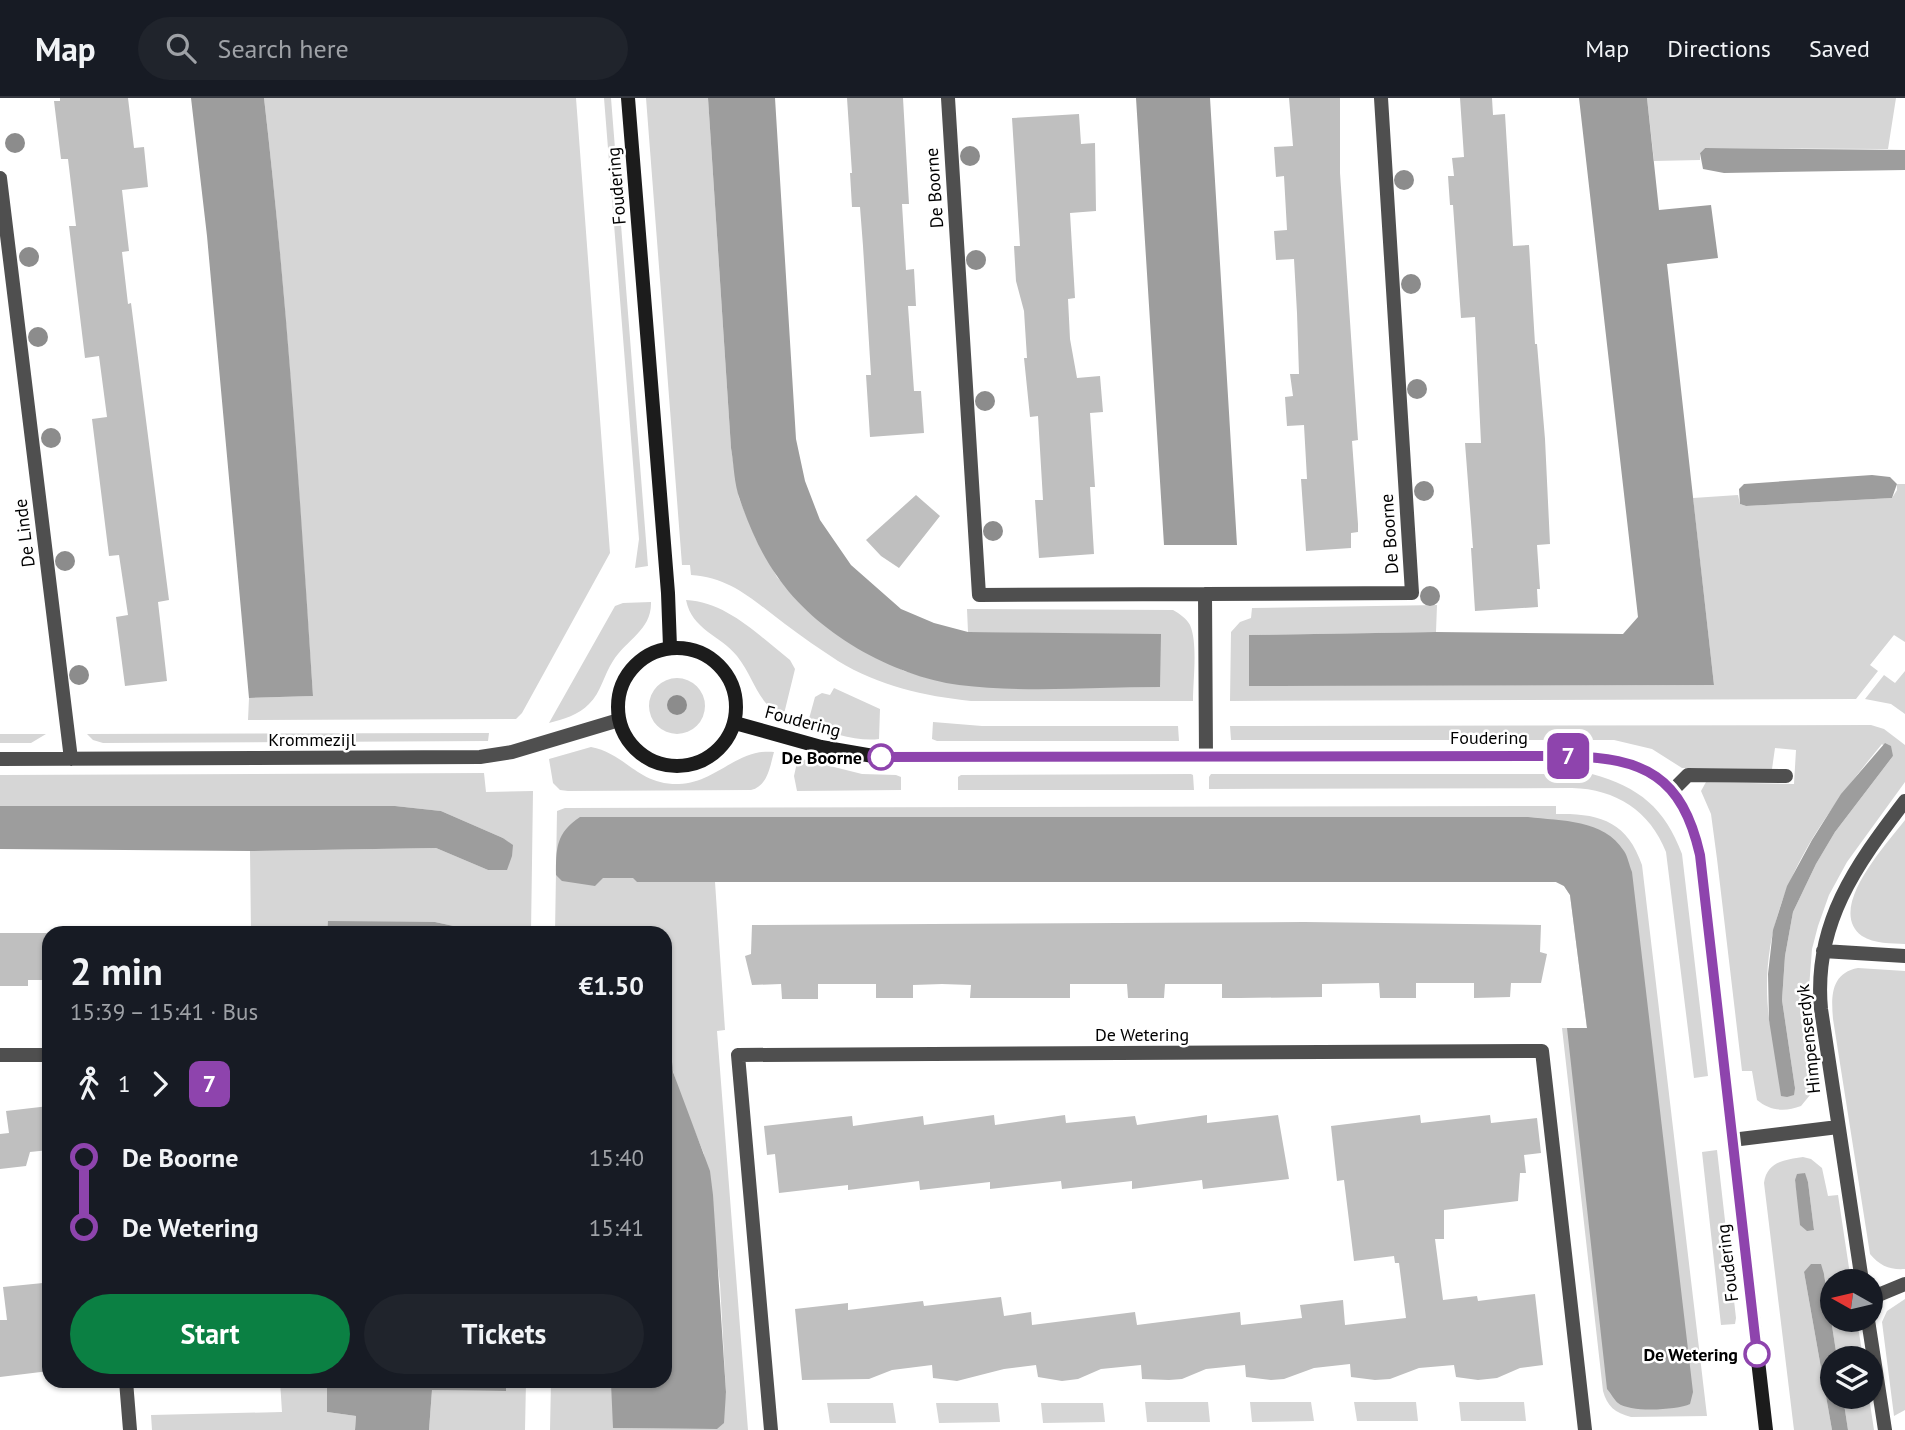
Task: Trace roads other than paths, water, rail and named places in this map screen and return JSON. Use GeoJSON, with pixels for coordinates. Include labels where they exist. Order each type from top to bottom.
{"type":"FeatureCollection","features":[{"type":"Feature","properties":{"kind":"street","name":"Foudering"},"geometry":{"type":"LineString","coordinates":[[628,98],[668,593],[670,647]]}},
{"type":"Feature","properties":{"kind":"street","name":"De Boorne"},"geometry":{"type":"LineString","coordinates":[[948,98],[979,595],[1412,593],[1381,98]]}},
{"type":"Feature","properties":{"kind":"street","name":"De Linde"},"geometry":{"type":"LineString","coordinates":[[0,178],[71,759]]}},
{"type":"Feature","properties":{"kind":"street"},"geometry":{"type":"LineString","coordinates":[[1205,594],[1206,757]]}},
{"type":"Feature","properties":{"kind":"street"},"geometry":{"type":"LineString","coordinates":[[670,647],[690,648],[708,655],[723,668],[733,684],[737,704],[735,723],[727,741],[713,755],[696,764],[676,767],[656,763],[639,754],[626,738],[619,720],[617,700],[623,681],[635,665],[651,653],[670,647]]}},
{"type":"Feature","properties":{"kind":"street","name":"Krommezijl"},"geometry":{"type":"LineString","coordinates":[[0,759],[480,757],[512,752],[619,720]]}},
{"type":"Feature","properties":{"kind":"street","name":"Foudering"},"geometry":{"type":"LineString","coordinates":[[735,723],[830,749],[879,757],[1603,757],[1641,768],[1673,790],[1694,828],[1700,855],[1766,1430]]}},
{"type":"Feature","properties":{"kind":"street"},"geometry":{"type":"LineString","coordinates":[[1673,790],[1688,775],[1786,776]]}},
{"type":"Feature","properties":{"kind":"street","name":"Himpenserdyk"},"geometry":{"type":"LineString","coordinates":[[1860,1269],[1819,993],[1823,951],[1837,906],[1850,877],[1905,801]]}},
{"type":"Feature","properties":{"kind":"street"},"geometry":{"type":"LineString","coordinates":[[1823,951],[1905,956]]}},
{"type":"Feature","properties":{"kind":"street","name":"De Wetering"},"geometry":{"type":"LineString","coordinates":[[771,1430],[738,1055],[1542,1051],[1585,1430]]}},
{"type":"Feature","properties":{"kind":"street"},"geometry":{"type":"LineString","coordinates":[[0,1055],[42,1055]]}},
{"type":"Feature","properties":{"kind":"street"},"geometry":{"type":"LineString","coordinates":[[1732,1140],[1838,1127]]}},
{"type":"Feature","properties":{"kind":"street"},"geometry":{"type":"LineString","coordinates":[[1883,1293],[1905,1284]]}},
{"type":"Feature","properties":{"kind":"street"},"geometry":{"type":"LineString","coordinates":[[1870,1332],[1885,1430]]}},
{"type":"Feature","properties":{"kind":"street"},"geometry":{"type":"LineString","coordinates":[[127,1388],[131,1430]]}},
{"type":"Feature","properties":{"kind":"place","name":"De Boorne"},"geometry":{"type":"Point","coordinates":[881,757]}},
{"type":"Feature","properties":{"kind":"place","name":"De Wetering"},"geometry":{"type":"Point","coordinates":[1757,1354]}}]}
